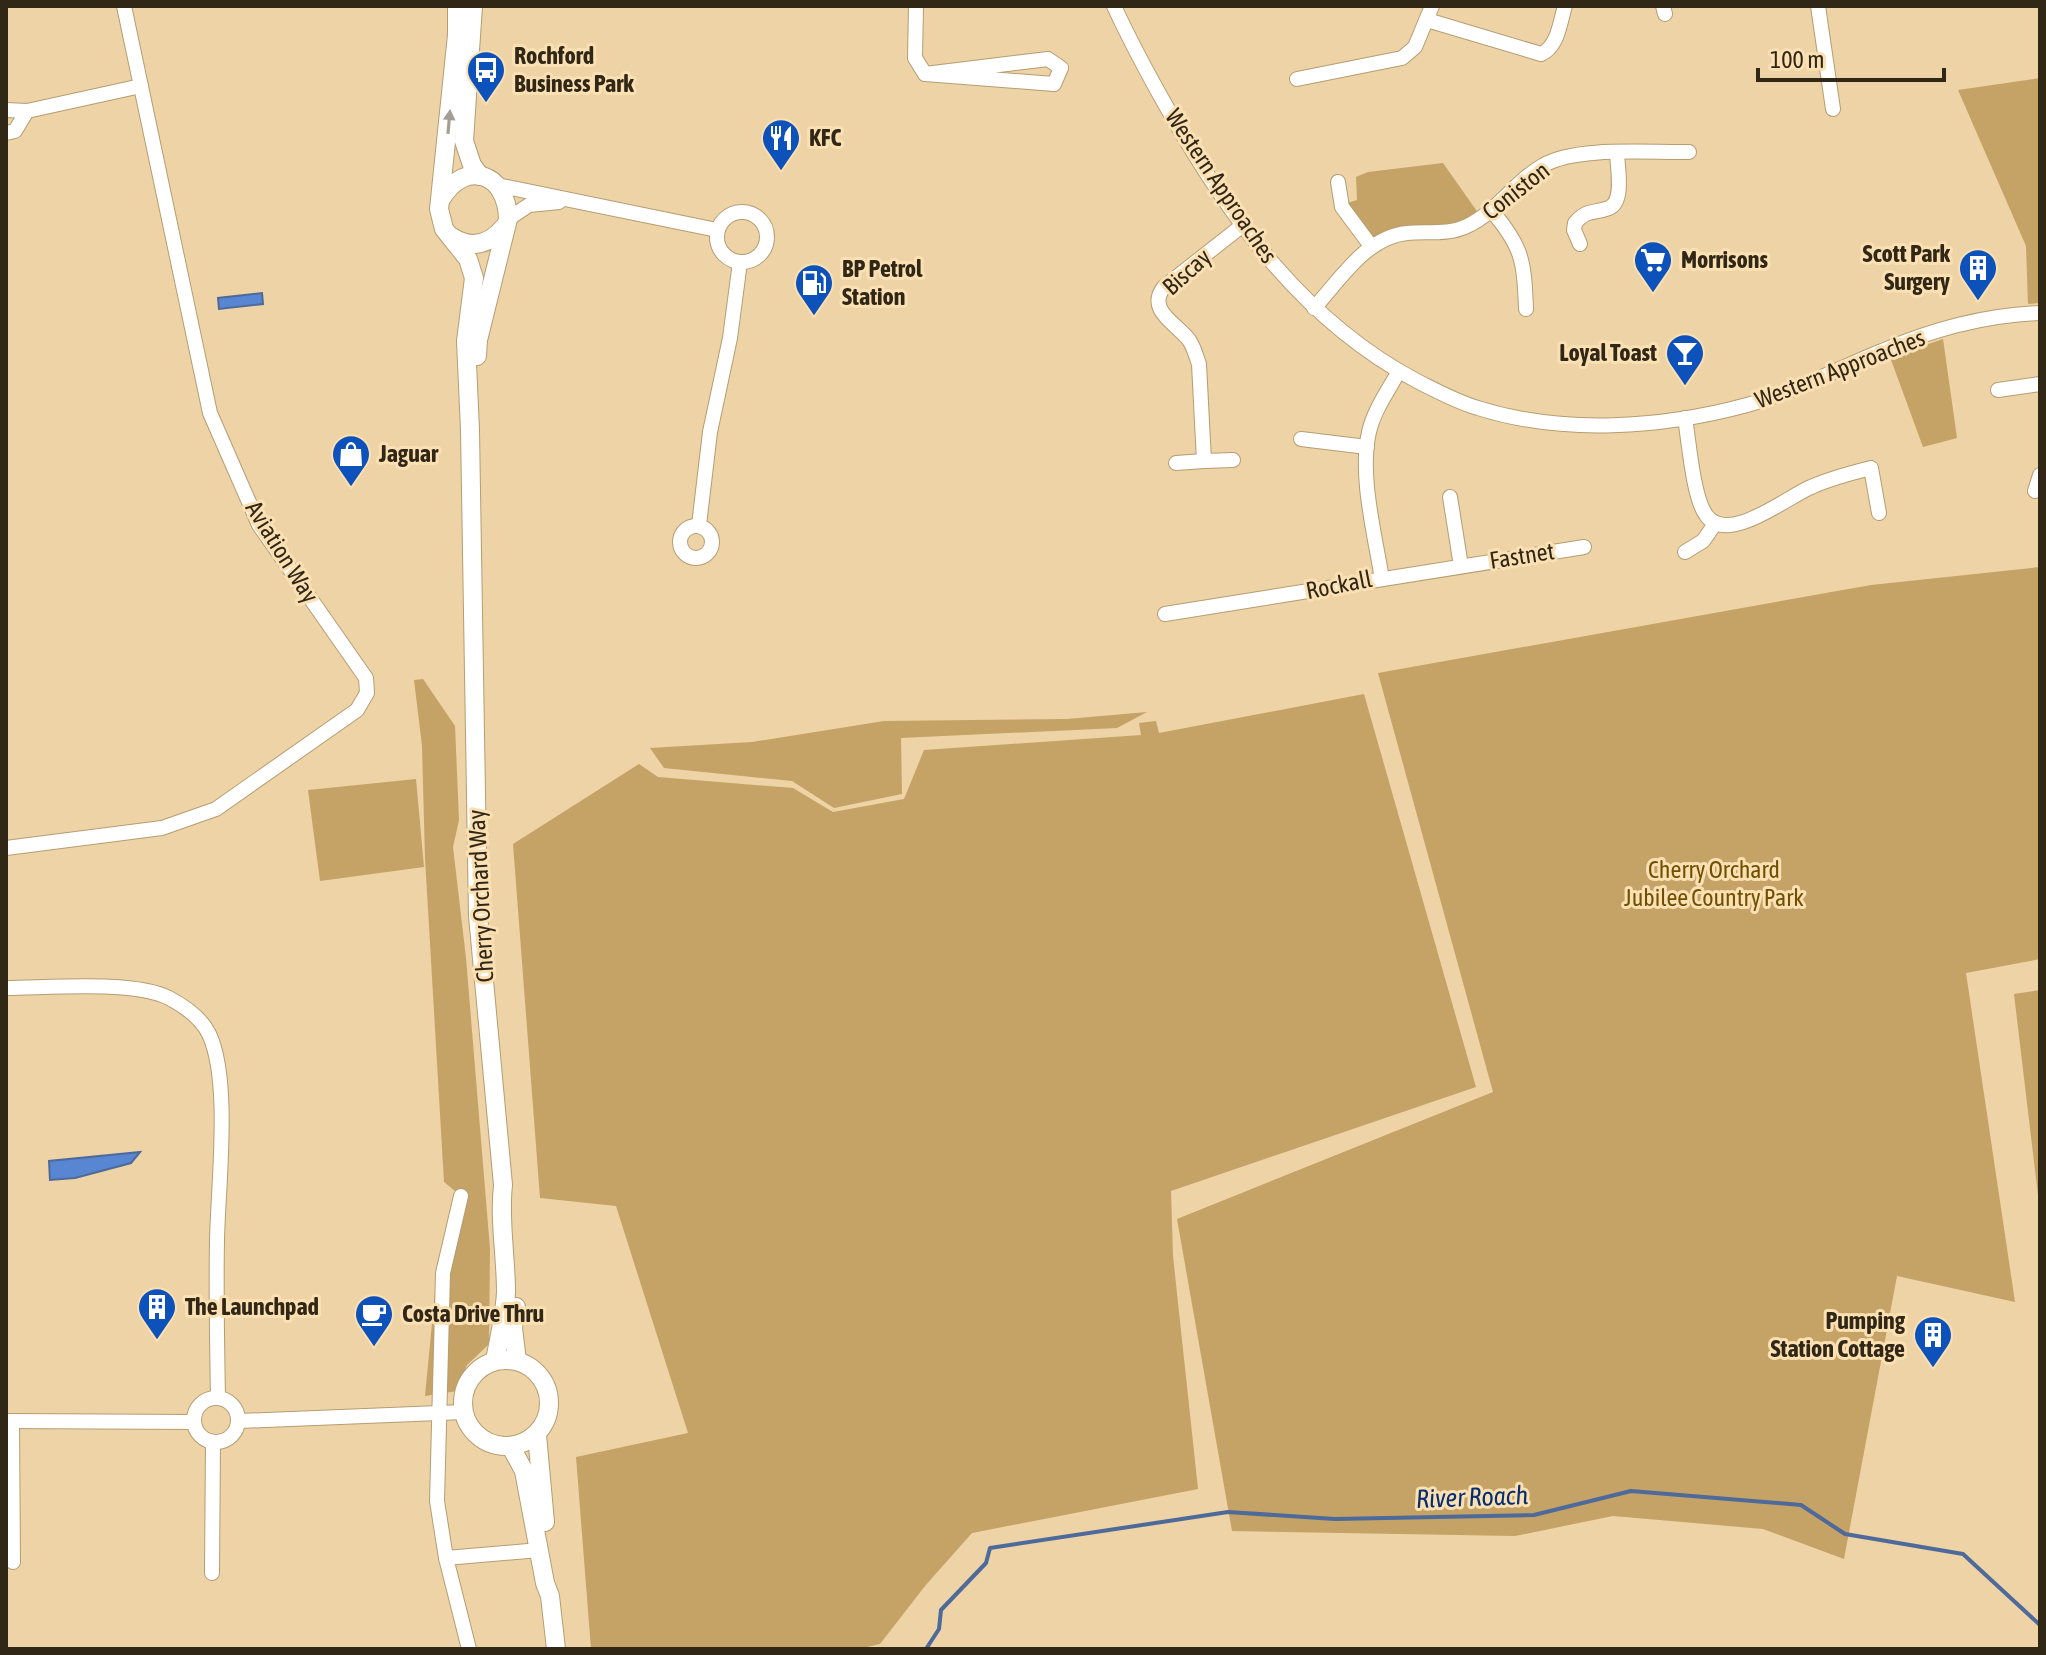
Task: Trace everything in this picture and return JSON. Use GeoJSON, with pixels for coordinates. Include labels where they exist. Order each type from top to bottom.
{"type":"FeatureCollection","features":[{"type":"Feature","properties":{"kind":"main road","name":"Cherry Orchard Way"},"geometry":{"type":"LineString","coordinates":[[457,6],[440,219],[468,259],[474,278],[466,341],[478,916],[503,1185],[505,1310],[495,1361]]}},
{"type":"Feature","properties":{"kind":"main road"},"geometry":{"type":"LineString","coordinates":[[450,236],[463,243],[482,244],[495,237],[506,223],[507,201],[497,185],[480,176],[472,165],[464,141],[473,6]]}},
{"type":"Feature","properties":{"kind":"main road"},"geometry":{"type":"LineString","coordinates":[[441,199],[454,182],[480,176]]}},
{"type":"Feature","properties":{"kind":"main road","name":"Cherry Orchard Way"},"geometry":{"type":"LineString","coordinates":[[470,430],[478,340],[506,223]]}},
{"type":"Feature","properties":{"kind":"main road"},"geometry":{"type":"LineString","coordinates":[[503,1185],[513,1237],[516,1284],[513,1328],[517,1361]]}},
{"type":"Feature","properties":{"kind":"main road"},"geometry":{"type":"LineString","coordinates":[[495,1361],[517,1361],[536,1371],[545,1382],[550,1410],[545,1423],[537,1435],[511,1447],[483,1441],[472,1431],[464,1412],[464,1390],[471,1377],[495,1361]]}},
{"type":"Feature","properties":{"kind":"main road"},"geometry":{"type":"LineString","coordinates":[[537,1435],[553,1583],[550,1596]]}},
{"type":"Feature","properties":{"kind":"main road"},"geometry":{"type":"LineString","coordinates":[[511,1447],[524,1471],[550,1596],[556,1649]]}},
{"type":"Feature","properties":{"kind":"street","name":"Aviation Way"},"geometry":{"type":"LineString","coordinates":[[6,848],[162,828],[216,809],[357,710],[367,693],[366,678],[259,525],[210,413],[124,6]]}},
{"type":"Feature","properties":{"kind":"street"},"geometry":{"type":"LineString","coordinates":[[916,6],[915,58],[925,74]]}},
{"type":"Feature","properties":{"kind":"street","name":"Western Approaches"},"geometry":{"type":"LineString","coordinates":[[1114,6],[1189,147],[1284,278],[1314,308],[1363,348],[1437,392],[1476,408],[1522,419],[1595,425],[1685,418],[1772,398],[1882,351],[1939,332],[2009,315],[2040,313]]}},
{"type":"Feature","properties":{"kind":"street"},"geometry":{"type":"LineString","coordinates":[[1297,79],[1402,58],[1415,47],[1430,13],[1533,54],[1541,54],[1550,49],[1554,42],[1565,6]]}},
{"type":"Feature","properties":{"kind":"street"},"geometry":{"type":"LineString","coordinates":[[1822,7],[1833,109]]}},
{"type":"Feature","properties":{"kind":"street"},"geometry":{"type":"LineString","coordinates":[[1048,59],[1061,68],[1054,84],[925,74],[1048,59]]}},
{"type":"Feature","properties":{"kind":"street"},"geometry":{"type":"LineString","coordinates":[[6,110],[27,111],[141,86]]}},
{"type":"Feature","properties":{"kind":"street"},"geometry":{"type":"LineString","coordinates":[[6,133],[15,131],[27,111]]}},
{"type":"Feature","properties":{"kind":"street"},"geometry":{"type":"LineString","coordinates":[[1580,244],[1574,230],[1575,223],[1589,211],[1609,208],[1616,203],[1617,152]]}},
{"type":"Feature","properties":{"kind":"street","name":"Coniston"},"geometry":{"type":"LineString","coordinates":[[1314,308],[1371,246],[1394,235],[1463,228],[1491,210],[1543,165],[1571,156],[1617,152],[1689,152]]}},
{"type":"Feature","properties":{"kind":"street"},"geometry":{"type":"LineString","coordinates":[[1338,182],[1342,207],[1371,246]]}},
{"type":"Feature","properties":{"kind":"street"},"geometry":{"type":"LineString","coordinates":[[497,185],[717,230]]}},
{"type":"Feature","properties":{"kind":"street"},"geometry":{"type":"LineString","coordinates":[[506,223],[529,205],[571,200]]}},
{"type":"Feature","properties":{"kind":"street"},"geometry":{"type":"LineString","coordinates":[[1491,210],[1516,241],[1525,270],[1526,309]]}},
{"type":"Feature","properties":{"kind":"street"},"geometry":{"type":"LineString","coordinates":[[733,213],[748,213],[761,221],[767,235],[764,249],[754,259],[733,261],[721,251],[717,230],[733,213]]}},
{"type":"Feature","properties":{"kind":"street","name":"Biscay"},"geometry":{"type":"LineString","coordinates":[[1204,461],[1199,364],[1189,340],[1162,313],[1157,304],[1158,297],[1172,280],[1243,225]]}},
{"type":"Feature","properties":{"kind":"street"},"geometry":{"type":"LineString","coordinates":[[699,525],[710,432],[730,338],[740,262]]}},
{"type":"Feature","properties":{"kind":"street","name":"Rockall"},"geometry":{"type":"LineString","coordinates":[[1165,614],[1382,579],[1367,481],[1367,447],[1373,419],[1399,371]]}},
{"type":"Feature","properties":{"kind":"street"},"geometry":{"type":"LineString","coordinates":[[1998,390],[2040,384]]}},
{"type":"Feature","properties":{"kind":"street"},"geometry":{"type":"LineString","coordinates":[[1685,418],[1699,497],[1707,517],[1715,524],[1731,526],[1745,522],[1808,488],[1871,468],[1879,513]]}},
{"type":"Feature","properties":{"kind":"street"},"geometry":{"type":"LineString","coordinates":[[1301,439],[1367,447]]}},
{"type":"Feature","properties":{"kind":"street"},"geometry":{"type":"LineString","coordinates":[[1176,463],[1233,460]]}},
{"type":"Feature","properties":{"kind":"street"},"geometry":{"type":"LineString","coordinates":[[2035,491],[2040,475]]}},
{"type":"Feature","properties":{"kind":"street","name":"Fastnet"},"geometry":{"type":"LineString","coordinates":[[1450,497],[1461,566]]}},
{"type":"Feature","properties":{"kind":"street"},"geometry":{"type":"LineString","coordinates":[[1685,552],[1703,541],[1715,524]]}},
{"type":"Feature","properties":{"kind":"street","name":"Fastnet"},"geometry":{"type":"LineString","coordinates":[[1382,579],[1584,547]]}},
{"type":"Feature","properties":{"kind":"street"},"geometry":{"type":"LineString","coordinates":[[6,988],[140,990],[174,1001],[197,1018],[208,1032],[221,1086],[216,1244],[218,1398]]}},
{"type":"Feature","properties":{"kind":"street"},"geometry":{"type":"LineString","coordinates":[[461,1196],[443,1273],[437,1501],[446,1558],[469,1649]]}},
{"type":"Feature","properties":{"kind":"street"},"geometry":{"type":"LineString","coordinates":[[218,1398],[235,1407],[239,1421],[234,1435],[228,1440],[213,1442],[200,1435],[194,1422],[198,1408],[218,1398]]}},
{"type":"Feature","properties":{"kind":"street"},"geometry":{"type":"LineString","coordinates":[[239,1421],[464,1412]]}},
{"type":"Feature","properties":{"kind":"street"},"geometry":{"type":"LineString","coordinates":[[13,1562],[9,1421],[194,1422]]}},
{"type":"Feature","properties":{"kind":"street"},"geometry":{"type":"LineString","coordinates":[[212,1573],[213,1442]]}},
{"type":"Feature","properties":{"kind":"street"},"geometry":{"type":"LineString","coordinates":[[446,1558],[539,1550]]}},
{"type":"Feature","properties":{"kind":"green space"},"geometry":{"type":"Polygon","coordinates":[[[2040,78],[2040,303],[2028,304],[2026,246],[1958,90],[2040,78]]]}},
{"type":"Feature","properties":{"kind":"green space"},"geometry":{"type":"Polygon","coordinates":[[[1443,163],[1481,217],[1371,246],[1347,203],[1357,200],[1356,177],[1368,172],[1443,163]]]}},
{"type":"Feature","properties":{"kind":"green space"},"geometry":{"type":"Polygon","coordinates":[[[1943,339],[1957,438],[1923,447],[1890,357],[1943,339]]]}},
{"type":"Feature","properties":{"kind":"green space","name":"Cherry Orchard Jubilee Country Park"},"geometry":{"type":"Polygon","coordinates":[[[2040,567],[2040,959],[1966,973],[2015,1302],[1897,1276],[1844,1559],[1763,1529],[1613,1516],[1515,1536],[1232,1531],[1177,1219],[1493,1092],[1378,673],[1871,585],[2040,567]]]}},
{"type":"Feature","properties":{"kind":"green space"},"geometry":{"type":"Polygon","coordinates":[[[423,679],[455,726],[459,820],[453,847],[466,958],[490,1249],[489,1344],[467,1365],[457,1391],[425,1396],[436,1282],[467,1201],[444,1182],[425,858],[422,746],[414,680],[423,679]]]}},
{"type":"Feature","properties":{"kind":"green space"},"geometry":{"type":"Polygon","coordinates":[[[1364,694],[1476,1087],[1171,1191],[1173,1256],[1198,1489],[972,1533],[880,1644],[859,1649],[591,1649],[576,1457],[688,1433],[616,1206],[540,1198],[513,844],[639,764],[658,777],[793,788],[833,812],[904,799],[924,750],[1141,735],[1139,723],[1156,721],[1159,733],[1364,694]]]}},
{"type":"Feature","properties":{"kind":"green space"},"geometry":{"type":"Polygon","coordinates":[[[1147,712],[1117,728],[901,738],[902,794],[834,808],[792,781],[664,768],[650,748],[752,742],[884,721],[1067,719],[1147,712]]]}},
{"type":"Feature","properties":{"kind":"green space"},"geometry":{"type":"Polygon","coordinates":[[[416,779],[424,867],[320,881],[308,790],[416,779]]]}},
{"type":"Feature","properties":{"kind":"green space"},"geometry":{"type":"Polygon","coordinates":[[[2040,990],[2040,1212],[2014,994],[2040,990]]]}},
{"type":"Feature","properties":{"kind":"water"},"geometry":{"type":"Polygon","coordinates":[[[262,293],[263,304],[219,309],[218,298],[262,293]]]}},
{"type":"Feature","properties":{"kind":"water"},"geometry":{"type":"Polygon","coordinates":[[[140,1152],[131,1163],[75,1178],[50,1180],[49,1161],[140,1152]]]}},
{"type":"Feature","properties":{"kind":"waterway","name":"River Roach"},"geometry":{"type":"LineString","coordinates":[[926,1649],[939,1629],[941,1610],[986,1563],[990,1548],[1228,1512],[1335,1519],[1534,1515],[1631,1491],[1801,1505],[1845,1534],[1963,1554],[2040,1625]]}},
{"type":"Feature","properties":{"kind":"place","name":"Rochford Business Park"},"geometry":{"type":"Point","coordinates":[486,104]}},
{"type":"Feature","properties":{"kind":"place","name":"KFC"},"geometry":{"type":"Point","coordinates":[781,172]}},
{"type":"Feature","properties":{"kind":"place","name":"Morrisons"},"geometry":{"type":"Point","coordinates":[1653,294]}},
{"type":"Feature","properties":{"kind":"place","name":"Scott Park Surgery"},"geometry":{"type":"Point","coordinates":[1978,302]}},
{"type":"Feature","properties":{"kind":"place","name":"BP Petrol Station"},"geometry":{"type":"Point","coordinates":[814,317]}},
{"type":"Feature","properties":{"kind":"place","name":"Loyal Toast"},"geometry":{"type":"Point","coordinates":[1685,387]}},
{"type":"Feature","properties":{"kind":"place","name":"Jaguar"},"geometry":{"type":"Point","coordinates":[351,488]}},
{"type":"Feature","properties":{"kind":"place","name":"The Launchpad"},"geometry":{"type":"Point","coordinates":[157,1341]}},
{"type":"Feature","properties":{"kind":"place","name":"Costa Drive Thru"},"geometry":{"type":"Point","coordinates":[374,1348]}},
{"type":"Feature","properties":{"kind":"place","name":"Pumping Station Cottage"},"geometry":{"type":"Point","coordinates":[1933,1369]}}]}
